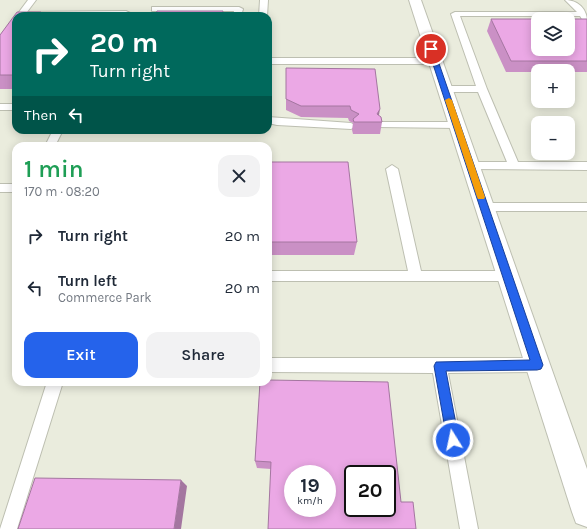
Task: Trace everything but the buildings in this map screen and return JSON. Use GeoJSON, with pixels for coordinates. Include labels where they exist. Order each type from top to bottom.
{"type":"FeatureCollection","features":[{"type":"Feature","properties":{"kind":"street"},"geometry":{"type":"LineString","coordinates":[[415,0],[587,512]]}},
{"type":"Feature","properties":{"kind":"lane"},"geometry":{"type":"LineString","coordinates":[[23,12],[32,0]]}},
{"type":"Feature","properties":{"kind":"lane"},"geometry":{"type":"LineString","coordinates":[[154,12],[159,0]]}},
{"type":"Feature","properties":{"kind":"lane"},"geometry":{"type":"LineString","coordinates":[[263,12],[264,0]]}},
{"type":"Feature","properties":{"kind":"lane"},"geometry":{"type":"LineString","coordinates":[[568,0],[575,4],[585,17]]}},
{"type":"Feature","properties":{"kind":"lane"},"geometry":{"type":"LineString","coordinates":[[175,12],[239,9],[238,12]]}},
{"type":"Feature","properties":{"kind":"lane"},"geometry":{"type":"LineString","coordinates":[[514,166],[482,89],[455,14],[585,17]]}},
{"type":"Feature","properties":{"kind":"lane"},"geometry":{"type":"LineString","coordinates":[[272,61],[435,61]]}},
{"type":"Feature","properties":{"kind":"lane"},"geometry":{"type":"LineString","coordinates":[[445,89],[482,89]]}},
{"type":"Feature","properties":{"kind":"lane"},"geometry":{"type":"LineString","coordinates":[[0,107],[12,108]]}},
{"type":"Feature","properties":{"kind":"lane"},"geometry":{"type":"LineString","coordinates":[[272,121],[351,126]]}},
{"type":"Feature","properties":{"kind":"lane"},"geometry":{"type":"LineString","coordinates":[[381,125],[457,125]]}},
{"type":"Feature","properties":{"kind":"lane"},"geometry":{"type":"LineString","coordinates":[[471,166],[587,166]]}},
{"type":"Feature","properties":{"kind":"lane"},"geometry":{"type":"LineString","coordinates":[[392,169],[416,276]]}},
{"type":"Feature","properties":{"kind":"lane"},"geometry":{"type":"LineString","coordinates":[[0,188],[12,188]]}},
{"type":"Feature","properties":{"kind":"lane"},"geometry":{"type":"LineString","coordinates":[[484,207],[587,207]]}},
{"type":"Feature","properties":{"kind":"lane"},"geometry":{"type":"LineString","coordinates":[[272,276],[507,276]]}},
{"type":"Feature","properties":{"kind":"lane"},"geometry":{"type":"LineString","coordinates":[[272,366],[537,365]]}},
{"type":"Feature","properties":{"kind":"lane"},"geometry":{"type":"LineString","coordinates":[[439,366],[469,529]]}},
{"type":"Feature","properties":{"kind":"lane"},"geometry":{"type":"LineString","coordinates":[[8,529],[54,386]]}},
{"type":"Feature","properties":{"kind":"slow traffic"},"geometry":{"type":"LineString","coordinates":[[449,100],[481,197]]}},
{"type":"Feature","properties":{"kind":"route"},"geometry":{"type":"LineString","coordinates":[[431,49],[537,365],[439,366],[453,440]]}}]}
